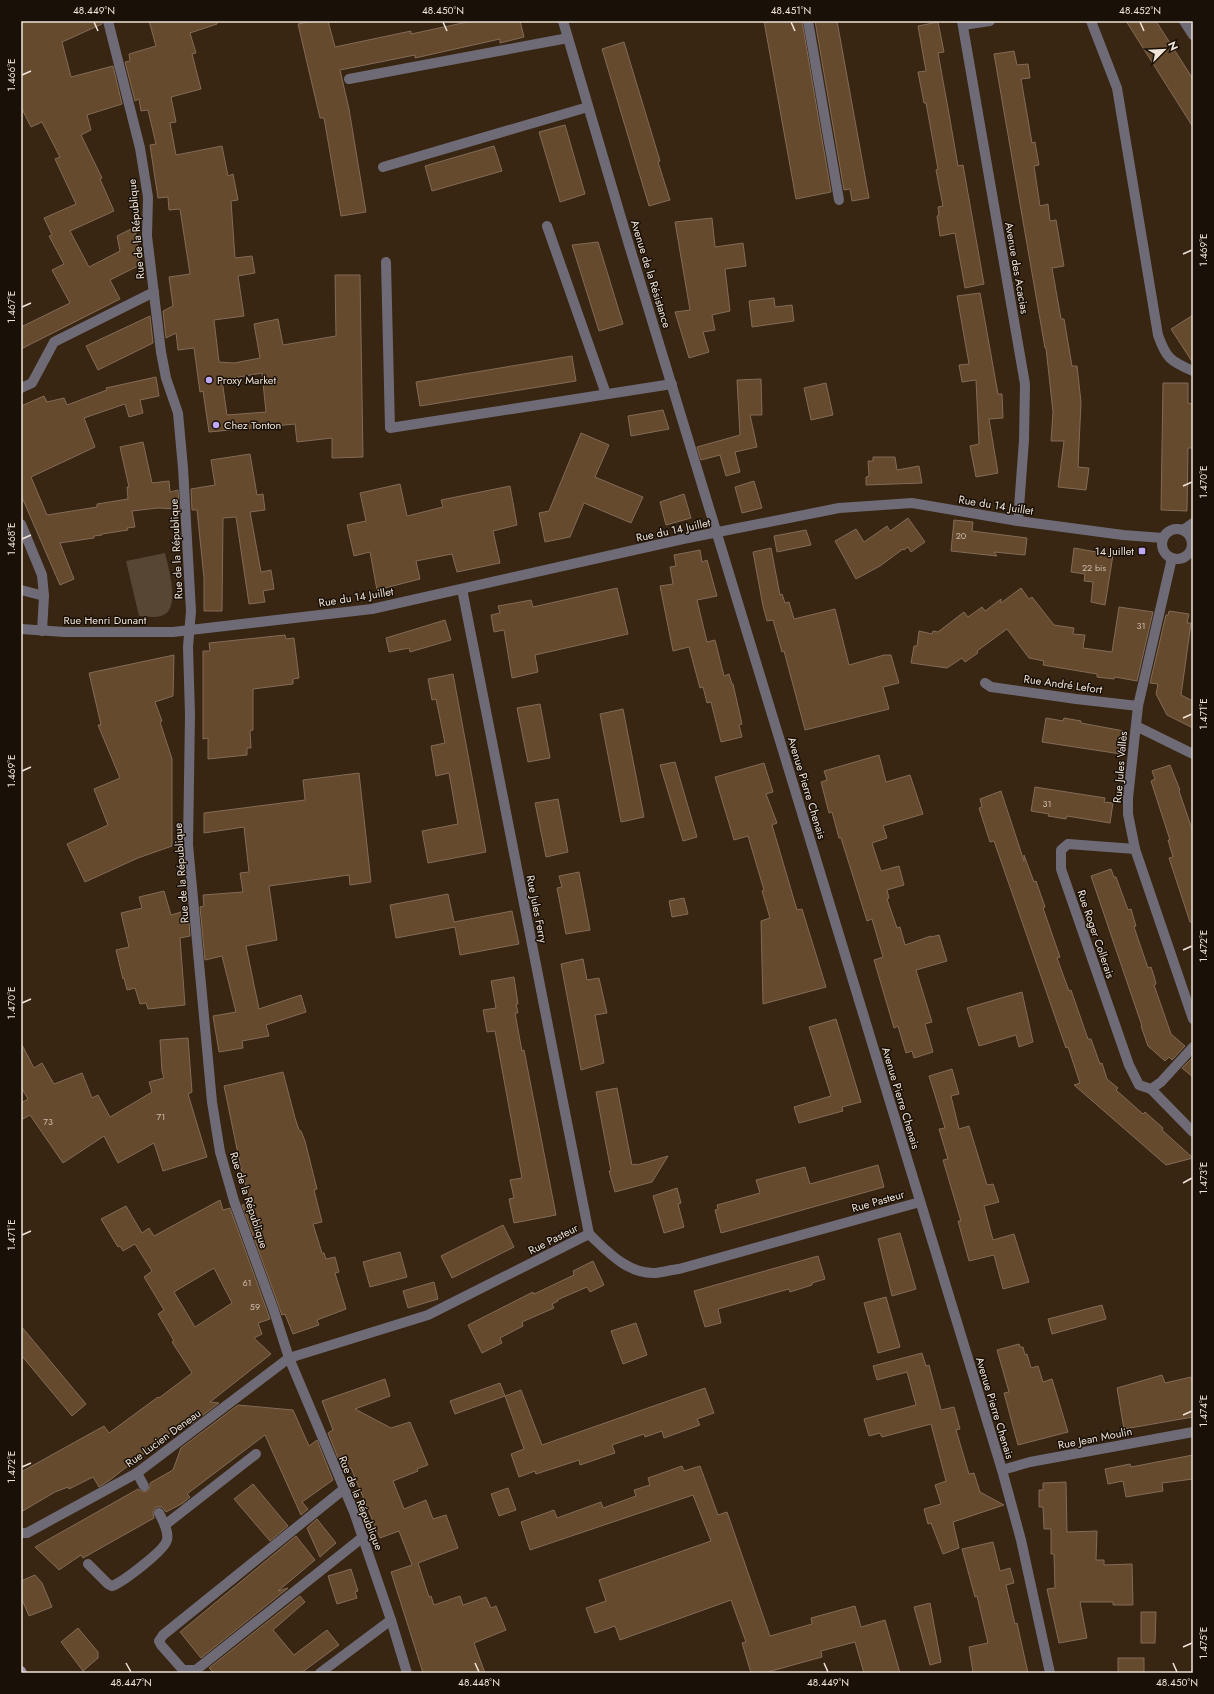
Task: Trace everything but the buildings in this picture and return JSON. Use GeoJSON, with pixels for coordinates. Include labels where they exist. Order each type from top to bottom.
{"type":"FeatureCollection","features":[{"type":"Feature","properties":{"kind":"street","name":"Rue de la République"},"geometry":{"type":"LineString","coordinates":[[108,21],[141,155],[148,197],[147,236],[161,352],[166,378],[178,413],[188,542],[191,611],[188,647],[190,715],[188,845],[212,1102],[220,1152],[232,1194],[274,1311],[289,1358],[363,1537],[407,1673]]}},
{"type":"Feature","properties":{"kind":"street","name":"Avenue de la Résistance"},"geometry":{"type":"LineString","coordinates":[[563,21],[717,533]]}},
{"type":"Feature","properties":{"kind":"street"},"geometry":{"type":"LineString","coordinates":[[808,21],[839,200]]}},
{"type":"Feature","properties":{"kind":"street"},"geometry":{"type":"LineString","coordinates":[[963,23],[990,21]]}},
{"type":"Feature","properties":{"kind":"street"},"geometry":{"type":"LineString","coordinates":[[1091,21],[1117,88],[1158,335],[1164,353],[1176,363],[1193,371]]}},
{"type":"Feature","properties":{"kind":"street"},"geometry":{"type":"LineString","coordinates":[[1184,21],[1193,35]]}},
{"type":"Feature","properties":{"kind":"street","name":"Avenue des Acacias"},"geometry":{"type":"LineString","coordinates":[[963,23],[1025,384],[1024,440],[1018,520]]}},
{"type":"Feature","properties":{"kind":"street"},"geometry":{"type":"LineString","coordinates":[[350,79],[568,38]]}},
{"type":"Feature","properties":{"kind":"street"},"geometry":{"type":"LineString","coordinates":[[383,167],[588,107]]}},
{"type":"Feature","properties":{"kind":"street"},"geometry":{"type":"LineString","coordinates":[[547,226],[606,394]]}},
{"type":"Feature","properties":{"kind":"street"},"geometry":{"type":"LineString","coordinates":[[386,262],[390,428],[672,384]]}},
{"type":"Feature","properties":{"kind":"street"},"geometry":{"type":"LineString","coordinates":[[21,388],[32,383],[54,342],[154,292]]}},
{"type":"Feature","properties":{"kind":"street","name":"Rue du 14 Juillet"},"geometry":{"type":"LineString","coordinates":[[190,630],[372,609],[683,539],[839,508],[912,504],[1123,535],[1163,538]]}},
{"type":"Feature","properties":{"kind":"street"},"geometry":{"type":"LineString","coordinates":[[1184,530],[1193,523]]}},
{"type":"Feature","properties":{"kind":"street"},"geometry":{"type":"LineString","coordinates":[[21,524],[42,575],[44,596],[42,631]]}},
{"type":"Feature","properties":{"kind":"street"},"geometry":{"type":"LineString","coordinates":[[1178,528],[1184,530],[1191,537],[1193,547],[1187,556],[1183,558],[1172,558],[1164,552],[1162,548],[1163,538],[1169,531],[1178,528]]}},
{"type":"Feature","properties":{"kind":"street","name":"Avenue Pierre Chenais"},"geometry":{"type":"LineString","coordinates":[[717,533],[1002,1470],[1021,1540],[1050,1673]]}},
{"type":"Feature","properties":{"kind":"street","name":"Rue Jules Vallès"},"geometry":{"type":"LineString","coordinates":[[1172,558],[1138,706],[1128,798],[1128,814],[1135,848],[1193,1019]]}},
{"type":"Feature","properties":{"kind":"street","name":"Rue Jules Ferry"},"geometry":{"type":"LineString","coordinates":[[462,589],[589,1234]]}},
{"type":"Feature","properties":{"kind":"street"},"geometry":{"type":"LineString","coordinates":[[21,590],[44,596]]}},
{"type":"Feature","properties":{"kind":"street","name":"Rue Henri Dunant"},"geometry":{"type":"LineString","coordinates":[[21,629],[80,632],[173,632],[190,630]]}},
{"type":"Feature","properties":{"kind":"street","name":"Rue André Lefort"},"geometry":{"type":"LineString","coordinates":[[985,683],[991,687],[1138,706]]}},
{"type":"Feature","properties":{"kind":"street"},"geometry":{"type":"LineString","coordinates":[[1136,726],[1193,754]]}},
{"type":"Feature","properties":{"kind":"street","name":"Rue Roger Collerais"},"geometry":{"type":"LineString","coordinates":[[1135,848],[1068,844],[1061,850],[1061,870],[1128,1065],[1139,1084],[1151,1089],[1193,1132]]}},
{"type":"Feature","properties":{"kind":"street"},"geometry":{"type":"LineString","coordinates":[[1151,1089],[1161,1082],[1193,1047]]}},
{"type":"Feature","properties":{"kind":"street","name":"Rue Pasteur"},"geometry":{"type":"LineString","coordinates":[[289,1358],[428,1315],[589,1234],[619,1261],[636,1270],[653,1273],[679,1269],[920,1202]]}},
{"type":"Feature","properties":{"kind":"street","name":"Rue Lucien Deneau"},"geometry":{"type":"LineString","coordinates":[[21,1534],[27,1533],[137,1473],[289,1358]]}},
{"type":"Feature","properties":{"kind":"street","name":"Rue Jean Moulin"},"geometry":{"type":"LineString","coordinates":[[1002,1470],[1030,1462],[1193,1432]]}},
{"type":"Feature","properties":{"kind":"street"},"geometry":{"type":"LineString","coordinates":[[165,1525],[256,1454]]}},
{"type":"Feature","properties":{"kind":"street"},"geometry":{"type":"LineString","coordinates":[[137,1473],[144,1486]]}},
{"type":"Feature","properties":{"kind":"street"},"geometry":{"type":"LineString","coordinates":[[344,1489],[163,1635],[159,1641],[161,1646],[183,1670],[196,1670],[363,1537]]}},
{"type":"Feature","properties":{"kind":"street"},"geometry":{"type":"LineString","coordinates":[[88,1564],[108,1584],[112,1586],[119,1584],[150,1560],[167,1542],[168,1534],[159,1513]]}},
{"type":"Feature","properties":{"kind":"street"},"geometry":{"type":"LineString","coordinates":[[320,1673],[391,1620]]}},
{"type":"Feature","properties":{"kind":"shaded area"},"geometry":{"type":"Polygon","coordinates":[[[165,553],[171,578],[171,606],[167,612],[161,616],[139,616],[126,561],[165,553]]]}},
{"type":"Feature","properties":{"kind":"place","name":"Proxy Market"},"geometry":{"type":"Point","coordinates":[209,380]}},
{"type":"Feature","properties":{"kind":"place","name":"Chez Tonton"},"geometry":{"type":"Point","coordinates":[216,425]}},
{"type":"Feature","properties":{"kind":"place","name":"14 Juillet"},"geometry":{"type":"Point","coordinates":[1142,551]}}]}
